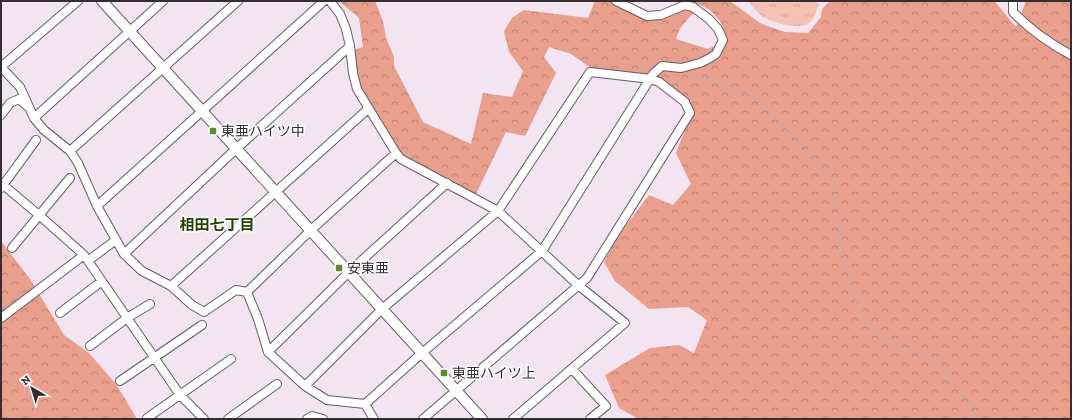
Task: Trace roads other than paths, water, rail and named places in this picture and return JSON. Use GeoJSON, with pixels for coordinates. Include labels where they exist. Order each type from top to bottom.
{"type":"FeatureCollection","features":[{"type":"Feature","properties":{"kind":"street"},"geometry":{"type":"LineString","coordinates":[[78,1],[1,67],[20,87],[34,118],[44,130],[70,151],[78,163],[97,206],[124,254],[142,271],[171,286],[192,305],[204,312],[236,290],[247,292]]}},
{"type":"Feature","properties":{"kind":"street"},"geometry":{"type":"LineString","coordinates":[[102,1],[482,419]]}},
{"type":"Feature","properties":{"kind":"street"},"geometry":{"type":"LineString","coordinates":[[34,118],[163,1]]}},
{"type":"Feature","properties":{"kind":"street"},"geometry":{"type":"LineString","coordinates":[[70,151],[238,1]]}},
{"type":"Feature","properties":{"kind":"street"},"geometry":{"type":"LineString","coordinates":[[97,206],[324,1]]}},
{"type":"Feature","properties":{"kind":"street"},"geometry":{"type":"LineString","coordinates":[[330,1],[342,19],[346,29],[357,89],[368,109],[401,159],[498,211],[578,285],[625,323],[513,419]]}},
{"type":"Feature","properties":{"kind":"street"},"geometry":{"type":"LineString","coordinates":[[247,292],[258,319],[268,352],[305,386],[326,400],[365,404],[422,353],[542,251],[653,74],[662,66],[681,68],[700,63],[716,54],[723,40],[721,34],[713,24],[693,7],[684,5],[661,16],[647,16],[616,1]]}},
{"type":"Feature","properties":{"kind":"street"},"geometry":{"type":"LineString","coordinates":[[1013,1],[1013,12],[1028,27],[1047,42],[1071,55]]}},
{"type":"Feature","properties":{"kind":"street"},"geometry":{"type":"LineString","coordinates":[[124,254],[236,149],[350,46]]}},
{"type":"Feature","properties":{"kind":"street"},"geometry":{"type":"LineString","coordinates":[[305,386],[382,309],[498,211],[590,72],[651,79],[659,82],[685,102],[690,113],[587,278],[423,419]]}},
{"type":"Feature","properties":{"kind":"street"},"geometry":{"type":"LineString","coordinates":[[1,115],[10,103],[18,99],[29,107]]}},
{"type":"Feature","properties":{"kind":"street"},"geometry":{"type":"LineString","coordinates":[[171,286],[368,109]]}},
{"type":"Feature","properties":{"kind":"street"},"geometry":{"type":"LineString","coordinates":[[36,140],[2,185],[39,215],[86,258],[180,395],[204,419]]}},
{"type":"Feature","properties":{"kind":"street"},"geometry":{"type":"LineString","coordinates":[[247,292],[310,230],[396,153]]}},
{"type":"Feature","properties":{"kind":"street"},"geometry":{"type":"LineString","coordinates":[[12,248],[70,178]]}},
{"type":"Feature","properties":{"kind":"street"},"geometry":{"type":"LineString","coordinates":[[268,352],[349,272],[447,183]]}},
{"type":"Feature","properties":{"kind":"street"},"geometry":{"type":"LineString","coordinates":[[1,318],[86,258],[116,240]]}},
{"type":"Feature","properties":{"kind":"street"},"geometry":{"type":"LineString","coordinates":[[60,313],[102,281]]}},
{"type":"Feature","properties":{"kind":"street"},"geometry":{"type":"LineString","coordinates":[[90,346],[127,318],[150,304]]}},
{"type":"Feature","properties":{"kind":"street"},"geometry":{"type":"LineString","coordinates":[[120,381],[202,325]]}},
{"type":"Feature","properties":{"kind":"street"},"geometry":{"type":"LineString","coordinates":[[147,418],[231,360]]}},
{"type":"Feature","properties":{"kind":"street"},"geometry":{"type":"LineString","coordinates":[[572,369],[606,406],[590,419]]}},
{"type":"Feature","properties":{"kind":"street"},"geometry":{"type":"LineString","coordinates":[[228,419],[277,384]]}},
{"type":"Feature","properties":{"kind":"street"},"geometry":{"type":"LineString","coordinates":[[365,404],[374,419]]}},
{"type":"Feature","properties":{"kind":"street"},"geometry":{"type":"LineString","coordinates":[[307,419],[312,416],[323,419]]}},
{"type":"Feature","properties":{"kind":"place","name":"東亜ハイツ中"},"geometry":{"type":"Point","coordinates":[213,131]}},
{"type":"Feature","properties":{"kind":"place","name":"安東亜"},"geometry":{"type":"Point","coordinates":[339,268]}},
{"type":"Feature","properties":{"kind":"place","name":"東亜ハイツ上"},"geometry":{"type":"Point","coordinates":[444,373]}},
{"type":"Feature","properties":{"kind":"district","name":"相田七丁目"},"geometry":{"type":"Point","coordinates":[217,225]}}]}
